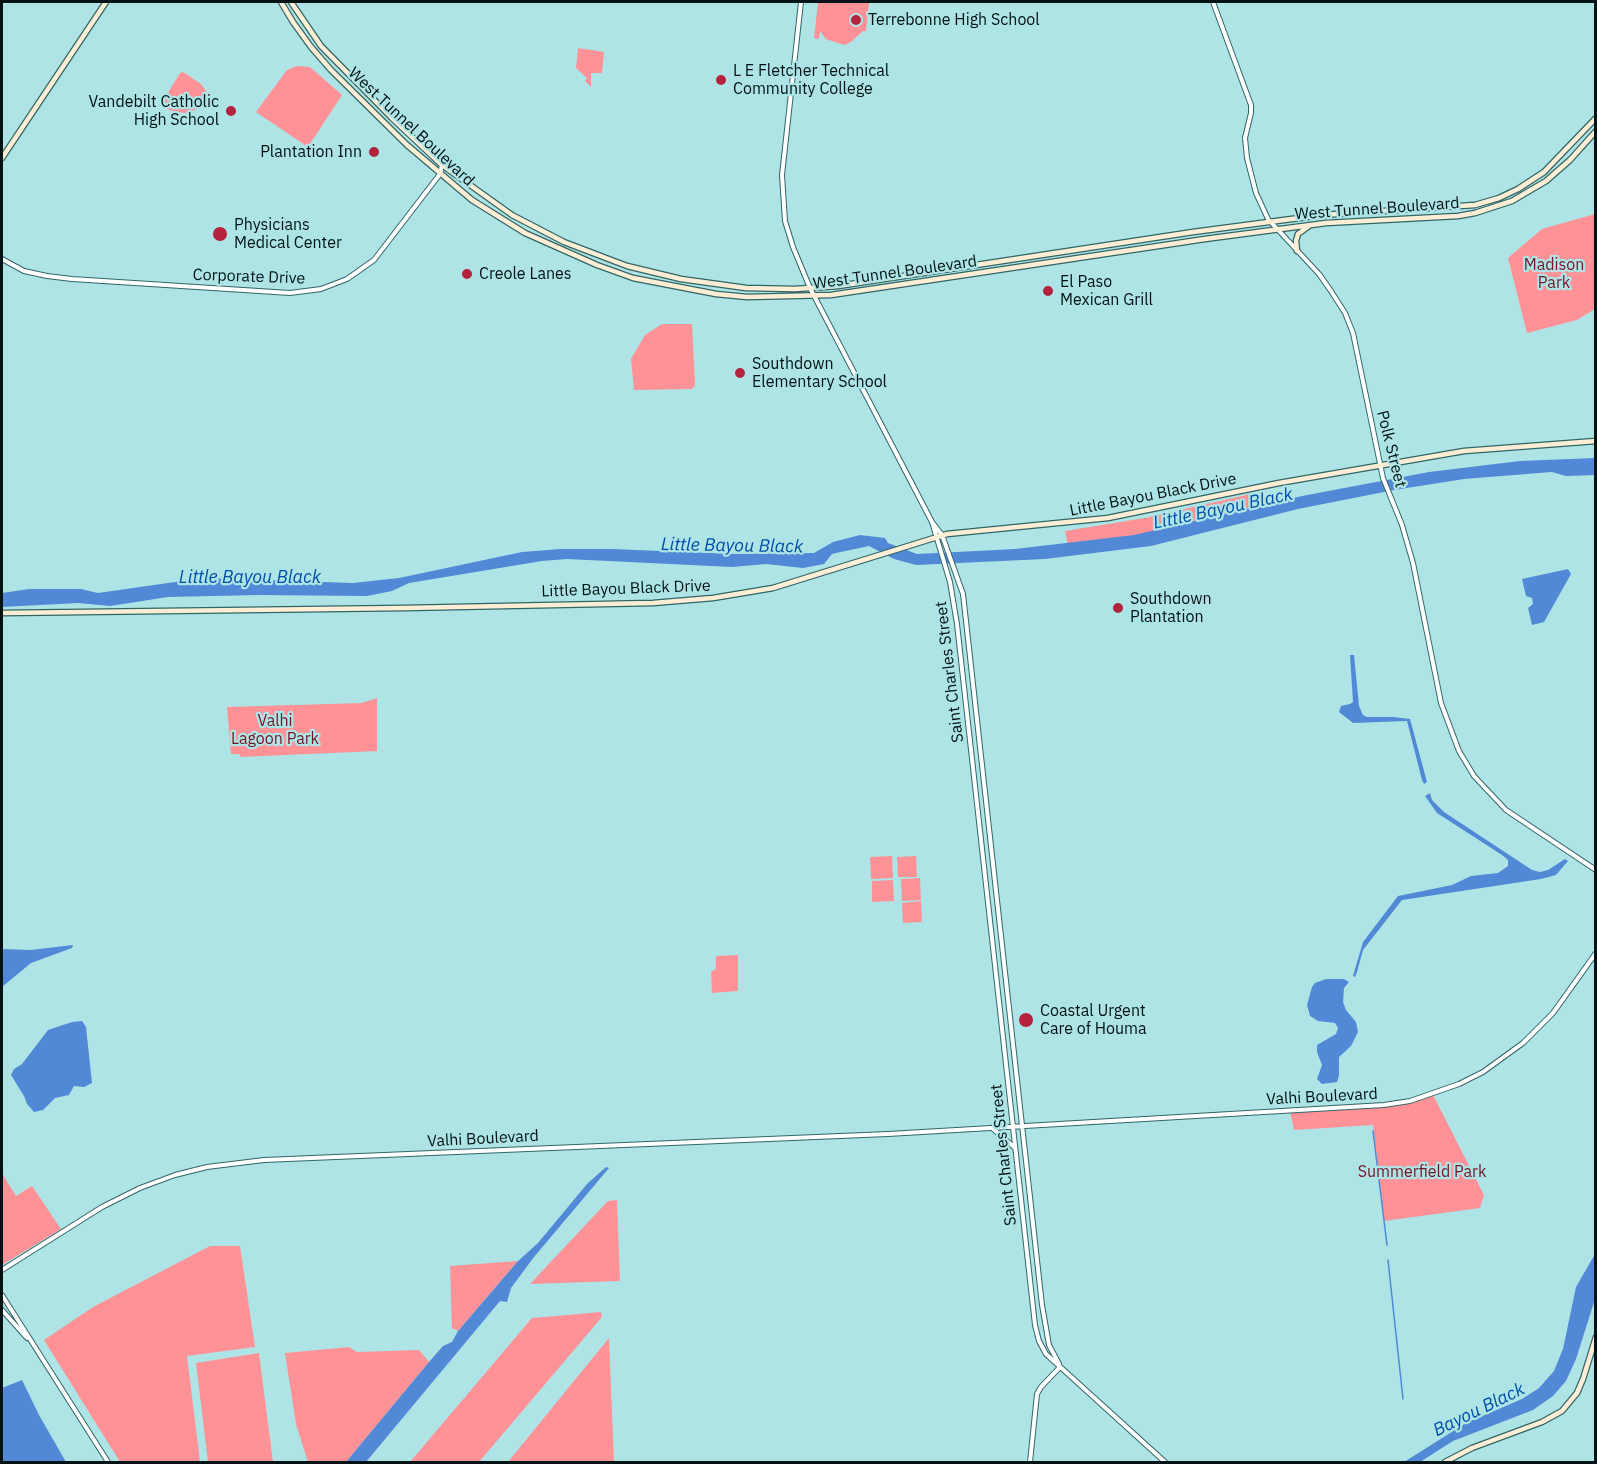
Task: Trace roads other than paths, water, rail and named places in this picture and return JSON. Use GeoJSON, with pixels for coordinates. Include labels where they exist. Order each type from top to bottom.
{"type":"FeatureCollection","features":[{"type":"Feature","properties":{"kind":"main road"},"geometry":{"type":"LineString","coordinates":[[2,158],[106,2]]}},
{"type":"Feature","properties":{"kind":"main road","name":"West Tunnel Boulevard"},"geometry":{"type":"LineString","coordinates":[[281,2],[311,47],[379,117],[440,174],[472,200],[518,229],[568,254],[633,278],[687,290],[746,297],[814,296],[863,292],[1277,229],[1458,216],[1492,209],[1523,196],[1546,181],[1570,160],[1596,131]]}},
{"type":"Feature","properties":{"kind":"main road","name":"West Tunnel Boulevard"},"geometry":{"type":"LineString","coordinates":[[291,2],[321,46],[395,122],[442,165],[512,215],[564,242],[627,266],[714,285],[770,289],[810,288],[869,282],[1271,222],[1357,213],[1458,208],[1490,201],[1520,188],[1544,172],[1596,118]]}},
{"type":"Feature","properties":{"kind":"main road"},"geometry":{"type":"LineString","coordinates":[[379,117],[395,122]]}},
{"type":"Feature","properties":{"kind":"main road"},"geometry":{"type":"LineString","coordinates":[[1297,251],[1298,234],[1310,225]]}},
{"type":"Feature","properties":{"kind":"main road","name":"Little Bayou Black Drive"},"geometry":{"type":"LineString","coordinates":[[2,613],[383,608],[685,601],[724,597],[773,588],[936,536],[980,529],[1044,526],[1108,518],[1279,483],[1486,449],[1596,441]]}},
{"type":"Feature","properties":{"kind":"main road"},"geometry":{"type":"LineString","coordinates":[[1445,1462],[1472,1448],[1542,1422],[1562,1411],[1576,1394],[1583,1379],[1596,1337]]}},
{"type":"Feature","properties":{"kind":"street","name":"Saint Charles Street"},"geometry":{"type":"LineString","coordinates":[[801,2],[782,175],[782,200],[789,235],[810,288],[932,522],[942,535],[963,594],[1046,1335],[1048,1345],[1060,1367]]}},
{"type":"Feature","properties":{"kind":"street","name":"Polk Street"},"geometry":{"type":"LineString","coordinates":[[1213,2],[1248,94],[1251,113],[1245,138],[1247,158],[1256,193],[1271,222],[1332,291],[1353,333],[1383,478],[1402,525],[1413,563],[1442,703],[1449,728],[1464,763],[1506,810],[1596,870]]}},
{"type":"Feature","properties":{"kind":"street","name":"Corporate Drive"},"geometry":{"type":"LineString","coordinates":[[2,260],[24,271],[72,279],[290,293],[321,290],[347,279],[372,261],[440,174],[442,165]]}},
{"type":"Feature","properties":{"kind":"street","name":"Saint Charles Street"},"geometry":{"type":"LineString","coordinates":[[932,522],[945,564],[955,610],[1035,1326],[1046,1354],[1165,1462]]}},
{"type":"Feature","properties":{"kind":"street","name":"Valhi Boulevard"},"geometry":{"type":"LineString","coordinates":[[2,1270],[108,1203],[140,1188],[207,1167],[264,1160],[888,1134],[1384,1105],[1432,1095],[1483,1072],[1524,1044],[1554,1012],[1596,953]]}},
{"type":"Feature","properties":{"kind":"street"},"geometry":{"type":"LineString","coordinates":[[992,1128],[1015,1149]]}},
{"type":"Feature","properties":{"kind":"street"},"geometry":{"type":"LineString","coordinates":[[2,1295],[108,1462]]}},
{"type":"Feature","properties":{"kind":"street"},"geometry":{"type":"LineString","coordinates":[[2,1310],[32,1343]]}},
{"type":"Feature","properties":{"kind":"street"},"geometry":{"type":"LineString","coordinates":[[1030,1462],[1037,1394],[1060,1367]]}},
{"type":"Feature","properties":{"kind":"water"},"geometry":{"type":"Polygon","coordinates":[[[1595,458],[1595,475],[1566,476],[1552,472],[1464,479],[1298,509],[1151,546],[1045,559],[916,565],[894,559],[869,546],[832,554],[824,564],[803,568],[766,564],[732,567],[567,559],[409,583],[392,591],[367,596],[168,597],[110,606],[78,603],[2,607],[2,593],[29,589],[81,589],[98,593],[203,578],[353,583],[399,578],[522,552],[560,549],[734,554],[814,553],[833,542],[860,535],[885,538],[888,543],[917,554],[1015,549],[1134,535],[1302,496],[1429,472],[1520,461],[1595,458]]]}},
{"type":"Feature","properties":{"kind":"water"},"geometry":{"type":"Polygon","coordinates":[[[1568,569],[1571,574],[1544,622],[1532,625],[1528,608],[1533,604],[1532,598],[1526,596],[1522,579],[1568,569]]]}},
{"type":"Feature","properties":{"kind":"water"},"geometry":{"type":"Polygon","coordinates":[[[1350,655],[1354,655],[1359,706],[1363,715],[1410,719],[1427,782],[1424,784],[1407,721],[1353,723],[1339,712],[1341,706],[1353,702],[1350,655]]]}},
{"type":"Feature","properties":{"kind":"water"},"geometry":{"type":"Polygon","coordinates":[[[1430,793],[1432,800],[1444,812],[1532,870],[1540,872],[1548,870],[1565,859],[1568,861],[1556,875],[1541,879],[1402,900],[1363,950],[1355,977],[1353,976],[1363,942],[1398,896],[1452,885],[1471,876],[1498,873],[1508,866],[1508,860],[1502,855],[1437,813],[1425,796],[1430,793]]]}},
{"type":"Feature","properties":{"kind":"water"},"geometry":{"type":"Polygon","coordinates":[[[73,945],[72,948],[31,963],[2,987],[2,949],[31,950],[73,945]]]}},
{"type":"Feature","properties":{"kind":"water"},"geometry":{"type":"Polygon","coordinates":[[[1326,979],[1344,979],[1349,982],[1344,988],[1343,1002],[1346,1010],[1356,1022],[1358,1032],[1351,1046],[1339,1057],[1337,1082],[1322,1084],[1317,1079],[1322,1065],[1317,1045],[1336,1034],[1338,1028],[1335,1023],[1318,1021],[1310,1016],[1307,1005],[1312,987],[1315,983],[1326,979]]]}},
{"type":"Feature","properties":{"kind":"water"},"geometry":{"type":"Polygon","coordinates":[[[82,1021],[86,1027],[92,1083],[84,1087],[74,1086],[69,1095],[55,1098],[43,1110],[34,1112],[11,1075],[14,1069],[22,1064],[48,1030],[82,1021]]]}},
{"type":"Feature","properties":{"kind":"water"},"geometry":{"type":"Polygon","coordinates":[[[606,1167],[609,1168],[511,1288],[507,1302],[500,1301],[366,1462],[346,1462],[443,1346],[452,1342],[458,1331],[518,1261],[538,1243],[587,1184],[606,1167]]]}},
{"type":"Feature","properties":{"kind":"water"},"geometry":{"type":"Polygon","coordinates":[[[1595,1254],[1595,1299],[1576,1359],[1566,1381],[1553,1396],[1533,1410],[1453,1441],[1420,1462],[1404,1462],[1466,1423],[1522,1399],[1539,1388],[1554,1371],[1563,1349],[1576,1287],[1595,1254]]]}},
{"type":"Feature","properties":{"kind":"water"},"geometry":{"type":"Polygon","coordinates":[[[22,1380],[66,1462],[2,1462],[2,1388],[22,1380]]]}},
{"type":"Feature","properties":{"kind":"waterway"},"geometry":{"type":"LineString","coordinates":[[1373,1131],[1387,1245]]}},
{"type":"Feature","properties":{"kind":"waterway"},"geometry":{"type":"LineString","coordinates":[[1388,1260],[1403,1399]]}},
{"type":"Feature","properties":{"kind":"place","name":"Terrebonne High School"},"geometry":{"type":"Point","coordinates":[856,20]}},
{"type":"Feature","properties":{"kind":"place","name":"L E Fletcher Technical Community College"},"geometry":{"type":"Point","coordinates":[721,80]}},
{"type":"Feature","properties":{"kind":"place","name":"Vandebilt Catholic High School"},"geometry":{"type":"Point","coordinates":[231,111]}},
{"type":"Feature","properties":{"kind":"place","name":"Plantation Inn"},"geometry":{"type":"Point","coordinates":[374,152]}},
{"type":"Feature","properties":{"kind":"place","name":"Physicians Medical Center"},"geometry":{"type":"Point","coordinates":[220,234]}},
{"type":"Feature","properties":{"kind":"place","name":"Creole Lanes"},"geometry":{"type":"Point","coordinates":[467,274]}},
{"type":"Feature","properties":{"kind":"place","name":"El Paso Mexican Grill"},"geometry":{"type":"Point","coordinates":[1048,291]}},
{"type":"Feature","properties":{"kind":"place","name":"Southdown Elementary School"},"geometry":{"type":"Point","coordinates":[740,373]}},
{"type":"Feature","properties":{"kind":"place","name":"Southdown Plantation"},"geometry":{"type":"Point","coordinates":[1118,608]}},
{"type":"Feature","properties":{"kind":"place","name":"Coastal Urgent Care of Houma"},"geometry":{"type":"Point","coordinates":[1026,1020]}},
{"type":"Feature","properties":{"kind":"park label","name":"Madison Park"},"geometry":{"type":"Point","coordinates":[1554,274]}},
{"type":"Feature","properties":{"kind":"park label","name":"Valhi Lagoon Park"},"geometry":{"type":"Point","coordinates":[275,730]}},
{"type":"Feature","properties":{"kind":"park label","name":"Summerfield Park"},"geometry":{"type":"Point","coordinates":[1422,1172]}},
{"type":"Feature","properties":{"kind":"water label","name":"Little Bayou Black"},"geometry":{"type":"Point","coordinates":[1223,509]}},
{"type":"Feature","properties":{"kind":"water label","name":"Little Bayou Black"},"geometry":{"type":"Point","coordinates":[732,546]}},
{"type":"Feature","properties":{"kind":"water label","name":"Little Bayou Black"},"geometry":{"type":"Point","coordinates":[250,578]}},
{"type":"Feature","properties":{"kind":"water label","name":"Bayou Black"},"geometry":{"type":"Point","coordinates":[1479,1410]}}]}
